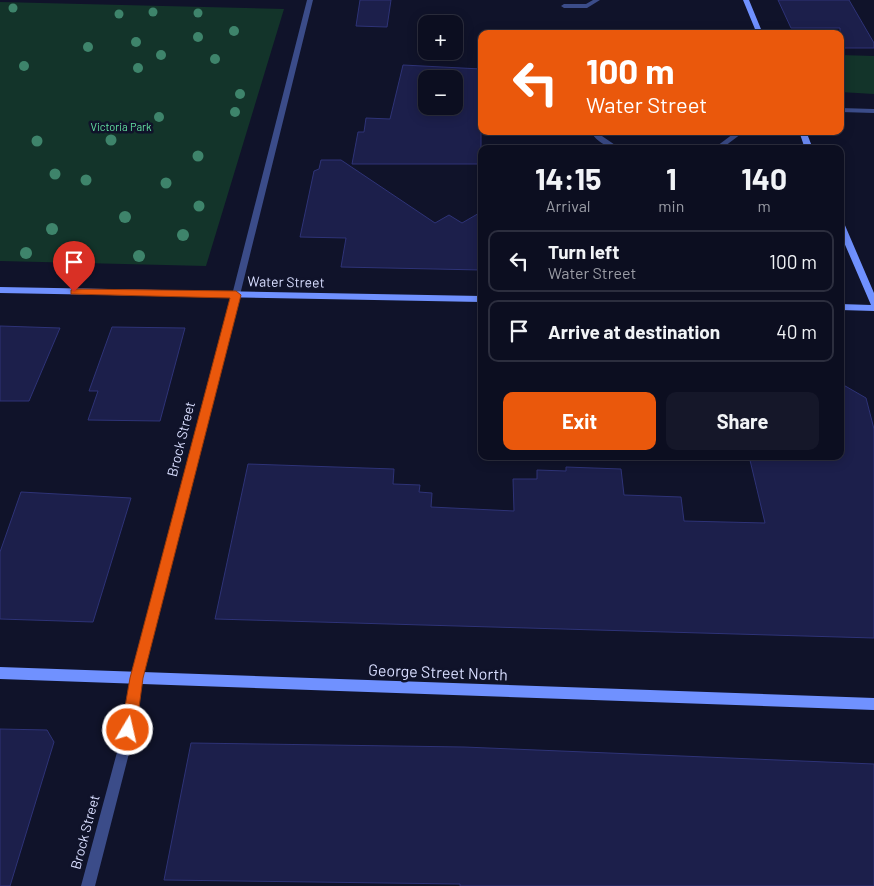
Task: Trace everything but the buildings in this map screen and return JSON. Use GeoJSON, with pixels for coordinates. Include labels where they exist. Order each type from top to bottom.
{"type":"FeatureCollection","features":[{"type":"Feature","properties":{"kind":"main road"},"geometry":{"type":"LineString","coordinates":[[746,0],[758,30]]}},
{"type":"Feature","properties":{"kind":"main road"},"geometry":{"type":"LineString","coordinates":[[844,232],[874,303]]}},
{"type":"Feature","properties":{"kind":"main road","name":"Water Street"},"geometry":{"type":"LineString","coordinates":[[0,290],[478,299]]}},
{"type":"Feature","properties":{"kind":"main road"},"geometry":{"type":"LineString","coordinates":[[844,307],[874,308]]}},
{"type":"Feature","properties":{"kind":"main road","name":"George Street North"},"geometry":{"type":"LineString","coordinates":[[0,673],[874,704]]}},
{"type":"Feature","properties":{"kind":"street","name":"Brock Street"},"geometry":{"type":"LineString","coordinates":[[88,886],[128,730],[136,678],[236,295],[310,0]]}},
{"type":"Feature","properties":{"kind":"street"},"geometry":{"type":"LineString","coordinates":[[564,6],[587,6],[597,0]]}},
{"type":"Feature","properties":{"kind":"street"},"geometry":{"type":"LineString","coordinates":[[844,110],[874,111]]}},
{"type":"Feature","properties":{"kind":"street"},"geometry":{"type":"LineString","coordinates":[[596,135],[612,145]]}},
{"type":"Feature","properties":{"kind":"street"},"geometry":{"type":"LineString","coordinates":[[722,145],[736,135]]}},
{"type":"Feature","properties":{"kind":"green space","name":"Victoria Park"},"geometry":{"type":"Polygon","coordinates":[[[0,2],[284,9],[206,266],[0,261],[0,2]]]}},
{"type":"Feature","properties":{"kind":"green space"},"geometry":{"type":"Polygon","coordinates":[[[844,55],[874,56],[874,94],[844,92],[844,55]]]}},
{"type":"Feature","properties":{"kind":"route"},"geometry":{"type":"LineString","coordinates":[[74,292],[236,295],[136,678],[128,730]]}}]}
